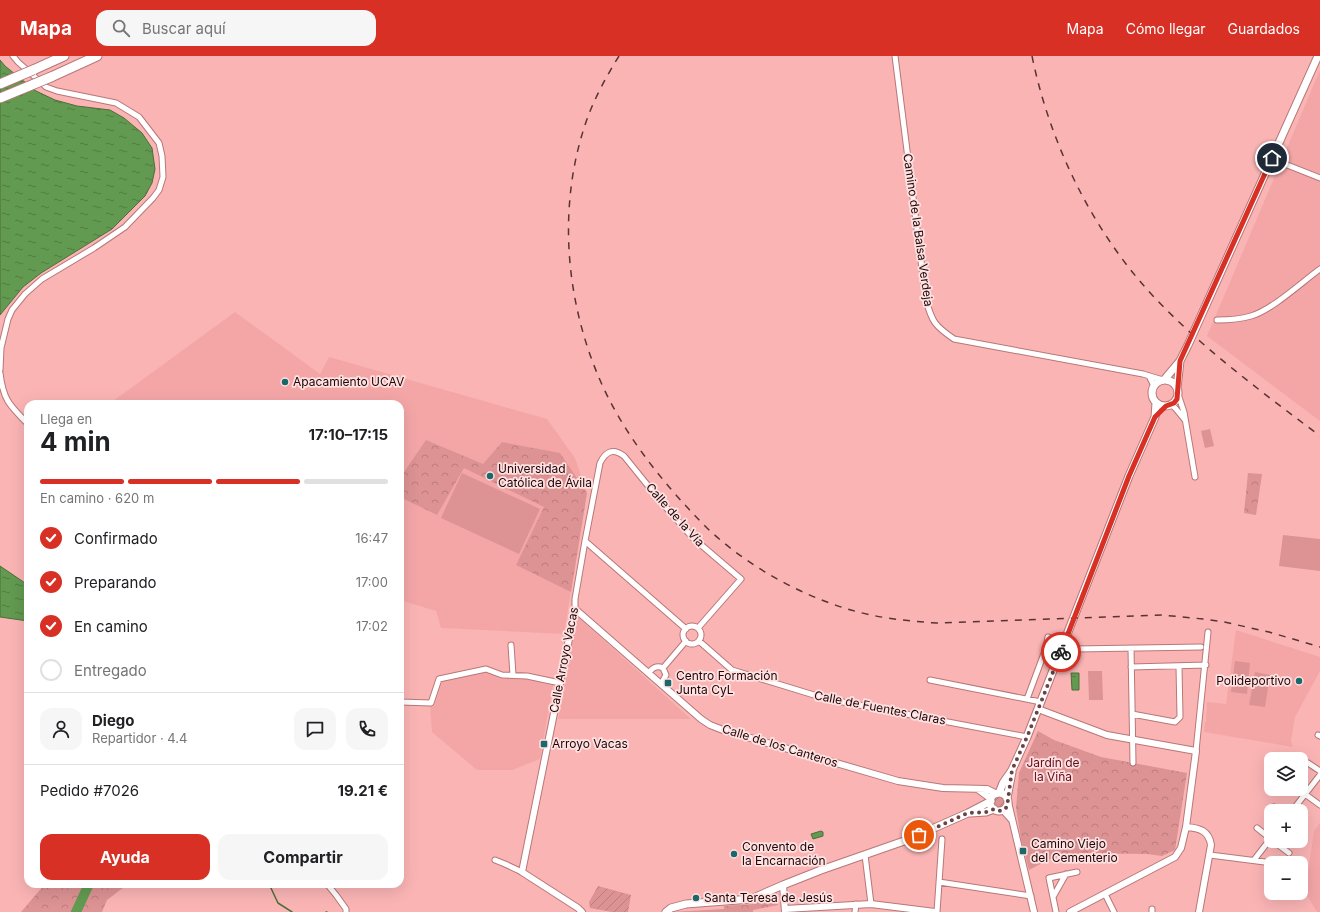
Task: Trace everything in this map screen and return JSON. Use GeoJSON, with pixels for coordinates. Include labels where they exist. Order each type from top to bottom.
{"type":"FeatureCollection","features":[{"type":"Feature","properties":{"kind":"highway"},"geometry":{"type":"LineString","coordinates":[[0,84],[64,56]]}},
{"type":"Feature","properties":{"kind":"highway"},"geometry":{"type":"LineString","coordinates":[[0,98],[51,77],[96,56]]}},
{"type":"Feature","properties":{"kind":"main road"},"geometry":{"type":"LineString","coordinates":[[666,912],[671,908],[686,904],[751,899],[784,885],[907,840],[968,813],[991,800],[998,794],[1012,770],[1027,737],[1129,476],[1155,417],[1156,403],[1152,394],[1154,386],[1164,380],[1180,361],[1318,56]]}},
{"type":"Feature","properties":{"kind":"main road"},"geometry":{"type":"LineString","coordinates":[[1155,417],[1177,399],[1180,361]]}},
{"type":"Feature","properties":{"kind":"main road"},"geometry":{"type":"LineString","coordinates":[[1164,380],[1172,382],[1178,391]]}},
{"type":"Feature","properties":{"kind":"main road"},"geometry":{"type":"LineString","coordinates":[[1156,403],[1162,406],[1169,406]]}},
{"type":"Feature","properties":{"kind":"main road"},"geometry":{"type":"LineString","coordinates":[[968,813],[986,812],[994,809],[998,811],[1007,807],[1012,770]]}},
{"type":"Feature","properties":{"kind":"main road"},"geometry":{"type":"LineString","coordinates":[[998,794],[1004,795],[1008,800]]}},
{"type":"Feature","properties":{"kind":"main road"},"geometry":{"type":"LineString","coordinates":[[991,800],[991,806],[994,809]]}},
{"type":"Feature","properties":{"kind":"street"},"geometry":{"type":"LineString","coordinates":[[13,56],[46,87],[57,91],[116,103],[139,117],[159,142],[162,156],[163,177],[159,190],[153,198],[125,227],[94,248],[42,279],[25,294],[12,310],[8,319],[1,348],[0,371],[2,387],[6,399],[24,420]]}},
{"type":"Feature","properties":{"kind":"street","name":"Camino de la Balsa Verdeja"},"geometry":{"type":"LineString","coordinates":[[895,56],[926,300],[930,316],[938,328],[954,339],[1164,380]]}},
{"type":"Feature","properties":{"kind":"street"},"geometry":{"type":"LineString","coordinates":[[1272,158],[1320,178]]}},
{"type":"Feature","properties":{"kind":"street"},"geometry":{"type":"LineString","coordinates":[[1217,320],[1238,319],[1256,314],[1272,306],[1320,269]]}},
{"type":"Feature","properties":{"kind":"street"},"geometry":{"type":"LineString","coordinates":[[1149,376],[1154,386]]}},
{"type":"Feature","properties":{"kind":"street"},"geometry":{"type":"LineString","coordinates":[[1178,391],[1183,405],[1186,421],[1194,477]]}},
{"type":"Feature","properties":{"kind":"street"},"geometry":{"type":"LineString","coordinates":[[1169,406],[1176,409],[1186,421]]}},
{"type":"Feature","properties":{"kind":"street","name":"Calle de la Vía"},"geometry":{"type":"LineString","coordinates":[[610,452],[618,451],[624,456],[662,503],[694,538],[741,579],[698,628]]}},
{"type":"Feature","properties":{"kind":"street","name":"Calle Arroyo Vacas"},"geometry":{"type":"LineString","coordinates":[[522,872],[575,609],[575,599],[600,463],[604,456],[610,452]]}},
{"type":"Feature","properties":{"kind":"street"},"geometry":{"type":"LineString","coordinates":[[585,541],[686,629]]}},
{"type":"Feature","properties":{"kind":"street","name":"Calle de los Canteros"},"geometry":{"type":"LineString","coordinates":[[575,609],[710,725],[898,781],[943,788],[987,789],[998,794]]}},
{"type":"Feature","properties":{"kind":"street"},"geometry":{"type":"LineString","coordinates":[[690,626],[698,628],[700,633],[698,641],[694,643],[686,641],[683,636],[686,629],[690,626]]}},
{"type":"Feature","properties":{"kind":"street"},"geometry":{"type":"LineString","coordinates":[[1070,912],[1175,857],[1181,848],[1186,827],[1196,751],[1206,665],[1208,632]]}},
{"type":"Feature","properties":{"kind":"street"},"geometry":{"type":"LineString","coordinates":[[1027,699],[1046,648],[1048,637]]}},
{"type":"Feature","properties":{"kind":"street"},"geometry":{"type":"LineString","coordinates":[[663,668],[686,641]]}},
{"type":"Feature","properties":{"kind":"street","name":"Calle de Fuentes Claras"},"geometry":{"type":"LineString","coordinates":[[698,641],[732,670],[827,699],[1027,737]]}},
{"type":"Feature","properties":{"kind":"street"},"geometry":{"type":"LineString","coordinates":[[511,645],[513,675]]}},
{"type":"Feature","properties":{"kind":"street"},"geometry":{"type":"LineString","coordinates":[[1075,649],[1201,647]]}},
{"type":"Feature","properties":{"kind":"street"},"geometry":{"type":"LineString","coordinates":[[1131,648],[1133,763]]}},
{"type":"Feature","properties":{"kind":"street"},"geometry":{"type":"LineString","coordinates":[[1131,667],[1206,665]]}},
{"type":"Feature","properties":{"kind":"street"},"geometry":{"type":"LineString","coordinates":[[648,673],[655,667],[658,666],[663,668],[666,675],[661,684]]}},
{"type":"Feature","properties":{"kind":"street"},"geometry":{"type":"LineString","coordinates":[[1132,714],[1174,722],[1180,717],[1179,666]]}},
{"type":"Feature","properties":{"kind":"street"},"geometry":{"type":"LineString","coordinates":[[404,702],[431,703],[439,678],[486,669],[502,675],[527,676],[560,683]]}},
{"type":"Feature","properties":{"kind":"street"},"geometry":{"type":"LineString","coordinates":[[930,680],[1041,702]]}},
{"type":"Feature","properties":{"kind":"street"},"geometry":{"type":"LineString","coordinates":[[1038,709],[1107,735],[1196,751]]}},
{"type":"Feature","properties":{"kind":"street"},"geometry":{"type":"LineString","coordinates":[[1308,763],[1320,771]]}},
{"type":"Feature","properties":{"kind":"street"},"geometry":{"type":"LineString","coordinates":[[1308,790],[1320,775]]}},
{"type":"Feature","properties":{"kind":"street"},"geometry":{"type":"LineString","coordinates":[[978,789],[986,794],[991,800]]}},
{"type":"Feature","properties":{"kind":"street"},"geometry":{"type":"LineString","coordinates":[[1297,804],[1303,796]]}},
{"type":"Feature","properties":{"kind":"street"},"geometry":{"type":"LineString","coordinates":[[1308,796],[1320,805]]}},
{"type":"Feature","properties":{"kind":"street"},"geometry":{"type":"LineString","coordinates":[[1008,800],[1034,912]]}},
{"type":"Feature","properties":{"kind":"street"},"geometry":{"type":"LineString","coordinates":[[1003,810],[1013,822]]}},
{"type":"Feature","properties":{"kind":"street"},"geometry":{"type":"LineString","coordinates":[[1186,827],[1204,831],[1210,837],[1210,855],[1199,912]]}},
{"type":"Feature","properties":{"kind":"street"},"geometry":{"type":"LineString","coordinates":[[1257,828],[1264,834]]}},
{"type":"Feature","properties":{"kind":"street"},"geometry":{"type":"LineString","coordinates":[[784,885],[785,911],[856,904],[871,904],[936,912],[942,839]]}},
{"type":"Feature","properties":{"kind":"street"},"geometry":{"type":"LineString","coordinates":[[1254,860],[1264,848]]}},
{"type":"Feature","properties":{"kind":"street"},"geometry":{"type":"LineString","coordinates":[[1283,848],[1289,853]]}},
{"type":"Feature","properties":{"kind":"street"},"geometry":{"type":"LineString","coordinates":[[866,855],[871,904]]}},
{"type":"Feature","properties":{"kind":"street"},"geometry":{"type":"LineString","coordinates":[[1210,855],[1264,862]]}},
{"type":"Feature","properties":{"kind":"street"},"geometry":{"type":"LineString","coordinates":[[495,860],[522,872],[582,912]]}},
{"type":"Feature","properties":{"kind":"street"},"geometry":{"type":"LineString","coordinates":[[1056,912],[1049,878],[1077,872]]}},
{"type":"Feature","properties":{"kind":"street"},"geometry":{"type":"LineString","coordinates":[[1053,897],[1066,874]]}},
{"type":"Feature","properties":{"kind":"street"},"geometry":{"type":"LineString","coordinates":[[939,882],[1031,896]]}},
{"type":"Feature","properties":{"kind":"street"},"geometry":{"type":"LineString","coordinates":[[330,888],[346,909],[346,912]]}},
{"type":"Feature","properties":{"kind":"street"},"geometry":{"type":"LineString","coordinates":[[1105,894],[1114,912]]}},
{"type":"Feature","properties":{"kind":"street"},"geometry":{"type":"LineString","coordinates":[[855,912],[856,904]]}},
{"type":"Feature","properties":{"kind":"shaded area"},"geometry":{"type":"Polygon","coordinates":[[[1320,70],[1320,421],[1207,336],[1320,70]]]}},
{"type":"Feature","properties":{"kind":"shaded area","name":"Universidad Católica de Ávila"},"geometry":{"type":"Polygon","coordinates":[[[235,312],[320,374],[329,357],[547,419],[575,458],[587,493],[564,634],[441,628],[436,611],[404,601],[404,400],[114,400],[235,312]]]}},
{"type":"Feature","properties":{"kind":"shaded area"},"geometry":{"type":"Polygon","coordinates":[[[579,618],[691,719],[558,719],[577,619],[579,618]]]}},
{"type":"Feature","properties":{"kind":"shaded area"},"geometry":{"type":"Polygon","coordinates":[[[1236,630],[1320,657],[1320,671],[1295,717],[1291,741],[1293,747],[1204,732],[1207,702],[1226,704],[1236,630]]]}},
{"type":"Feature","properties":{"kind":"shaded area"},"geometry":{"type":"Polygon","coordinates":[[[486,672],[501,679],[516,677],[553,685],[540,759],[512,770],[477,770],[432,732],[430,705],[434,706],[442,682],[486,672]]]}},
{"type":"Feature","properties":{"kind":"shaded area"},"geometry":{"type":"Polygon","coordinates":[[[1320,823],[1320,912],[1317,912],[1308,897],[1308,872],[1314,831],[1320,823]]]}},
{"type":"Feature","properties":{"kind":"green space"},"geometry":{"type":"Polygon","coordinates":[[[1210,429],[1214,446],[1205,448],[1201,431],[1210,429]]]}},
{"type":"Feature","properties":{"kind":"green space"},"geometry":{"type":"Polygon","coordinates":[[[426,440],[483,464],[502,442],[560,453],[587,493],[571,592],[516,565],[544,507],[464,468],[437,515],[404,499],[404,472],[426,440]]]}},
{"type":"Feature","properties":{"kind":"green space"},"geometry":{"type":"Polygon","coordinates":[[[462,473],[540,509],[519,554],[441,518],[462,473]]]}},
{"type":"Feature","properties":{"kind":"green space"},"geometry":{"type":"Polygon","coordinates":[[[1248,473],[1262,474],[1256,515],[1244,513],[1248,473]]]}},
{"type":"Feature","properties":{"kind":"green space"},"geometry":{"type":"Polygon","coordinates":[[[1283,535],[1320,539],[1320,571],[1279,566],[1283,535]]]}},
{"type":"Feature","properties":{"kind":"green space"},"geometry":{"type":"Polygon","coordinates":[[[1235,661],[1250,663],[1247,694],[1231,692],[1235,661]]]}},
{"type":"Feature","properties":{"kind":"green space"},"geometry":{"type":"Polygon","coordinates":[[[1088,671],[1102,671],[1103,700],[1089,700],[1088,671]]]}},
{"type":"Feature","properties":{"kind":"green space"},"geometry":{"type":"Polygon","coordinates":[[[1255,672],[1270,675],[1265,707],[1249,705],[1255,672]]]}},
{"type":"Feature","properties":{"kind":"green space","name":"Jardín de la Viña"},"geometry":{"type":"Polygon","coordinates":[[[1038,731],[1054,740],[1101,757],[1187,773],[1175,850],[1162,856],[1147,854],[1082,853],[1054,857],[1029,870],[1021,839],[1016,808],[1019,773],[1038,731]]]}},
{"type":"Feature","properties":{"kind":"green space"},"geometry":{"type":"Polygon","coordinates":[[[997,797],[1001,797],[1003,798],[1003,806],[997,807],[994,804],[994,800],[997,797]]]}},
{"type":"Feature","properties":{"kind":"green space"},"geometry":{"type":"Polygon","coordinates":[[[598,886],[631,895],[628,912],[612,912],[590,908],[589,902],[598,886]]]}},
{"type":"Feature","properties":{"kind":"green space"},"geometry":{"type":"Polygon","coordinates":[[[42,888],[123,888],[107,900],[102,912],[21,912],[42,888]]]}},
{"type":"Feature","properties":{"kind":"green space"},"geometry":{"type":"Polygon","coordinates":[[[777,892],[778,905],[753,910],[753,912],[672,912],[724,909],[724,906],[753,904],[777,892]]]}},
{"type":"Feature","properties":{"kind":"water"},"geometry":{"type":"Polygon","coordinates":[[[0,60],[5,66],[36,91],[55,100],[77,106],[110,110],[124,118],[142,133],[152,148],[155,169],[152,183],[145,196],[112,229],[41,273],[23,287],[0,315],[0,60]]]}},
{"type":"Feature","properties":{"kind":"water"},"geometry":{"type":"Polygon","coordinates":[[[0,566],[24,582],[24,620],[0,617],[0,566]]]}},
{"type":"Feature","properties":{"kind":"water"},"geometry":{"type":"Polygon","coordinates":[[[1071,673],[1079,673],[1079,690],[1072,690],[1071,673]]]}},
{"type":"Feature","properties":{"kind":"water"},"geometry":{"type":"Polygon","coordinates":[[[821,831],[823,832],[823,836],[813,839],[811,834],[821,831]]]}},
{"type":"Feature","properties":{"kind":"waterway"},"geometry":{"type":"LineString","coordinates":[[76,912],[87,888]]}},
{"type":"Feature","properties":{"kind":"waterway"},"geometry":{"type":"LineString","coordinates":[[271,888],[278,903],[292,912]]}},
{"type":"Feature","properties":{"kind":"railway"},"geometry":{"type":"LineString","coordinates":[[619,56],[609,72],[586,122],[577,153],[571,185],[569,249],[572,281],[578,312],[586,343],[597,373],[604,389],[629,434],[670,488],[702,523],[722,542],[774,577],[812,596],[831,604],[861,613],[882,617],[936,623],[1162,615],[1224,622],[1269,632],[1320,647]]}},
{"type":"Feature","properties":{"kind":"railway"},"geometry":{"type":"LineString","coordinates":[[1032,56],[1050,121],[1076,184],[1111,243],[1131,270],[1153,296],[1192,334],[1276,403],[1320,436]]}},
{"type":"Feature","properties":{"kind":"way so far"},"geometry":{"type":"LineString","coordinates":[[919,835],[968,813],[986,812],[994,809],[1001,811],[1007,807],[1007,798],[1012,770],[1061,652]]}},
{"type":"Feature","properties":{"kind":"place","name":"Apacamiento UCAV"},"geometry":{"type":"Point","coordinates":[285,382]}},
{"type":"Feature","properties":{"kind":"place","name":"Universidad Católica de Ávila"},"geometry":{"type":"Point","coordinates":[490,476]}},
{"type":"Feature","properties":{"kind":"place","name":"Polideportivo"},"geometry":{"type":"Point","coordinates":[1299,681]}},
{"type":"Feature","properties":{"kind":"place","name":"Centro Formación Junta CyL"},"geometry":{"type":"Point","coordinates":[668,683]}},
{"type":"Feature","properties":{"kind":"place","name":"Arroyo Vacas"},"geometry":{"type":"Point","coordinates":[544,744]}},
{"type":"Feature","properties":{"kind":"place","name":"Camino Viejo del Cementerio"},"geometry":{"type":"Point","coordinates":[1023,851]}},
{"type":"Feature","properties":{"kind":"place","name":"Convento de la Encarnación"},"geometry":{"type":"Point","coordinates":[734,854]}},
{"type":"Feature","properties":{"kind":"place","name":"Santa Teresa de Jesús"},"geometry":{"type":"Point","coordinates":[696,898]}},
{"type":"Feature","properties":{"kind":"route"},"geometry":{"type":"LineString","coordinates":[[1061,652],[1129,476],[1155,417],[1166,406],[1174,403],[1177,399],[1180,361],[1272,158]]}}]}
